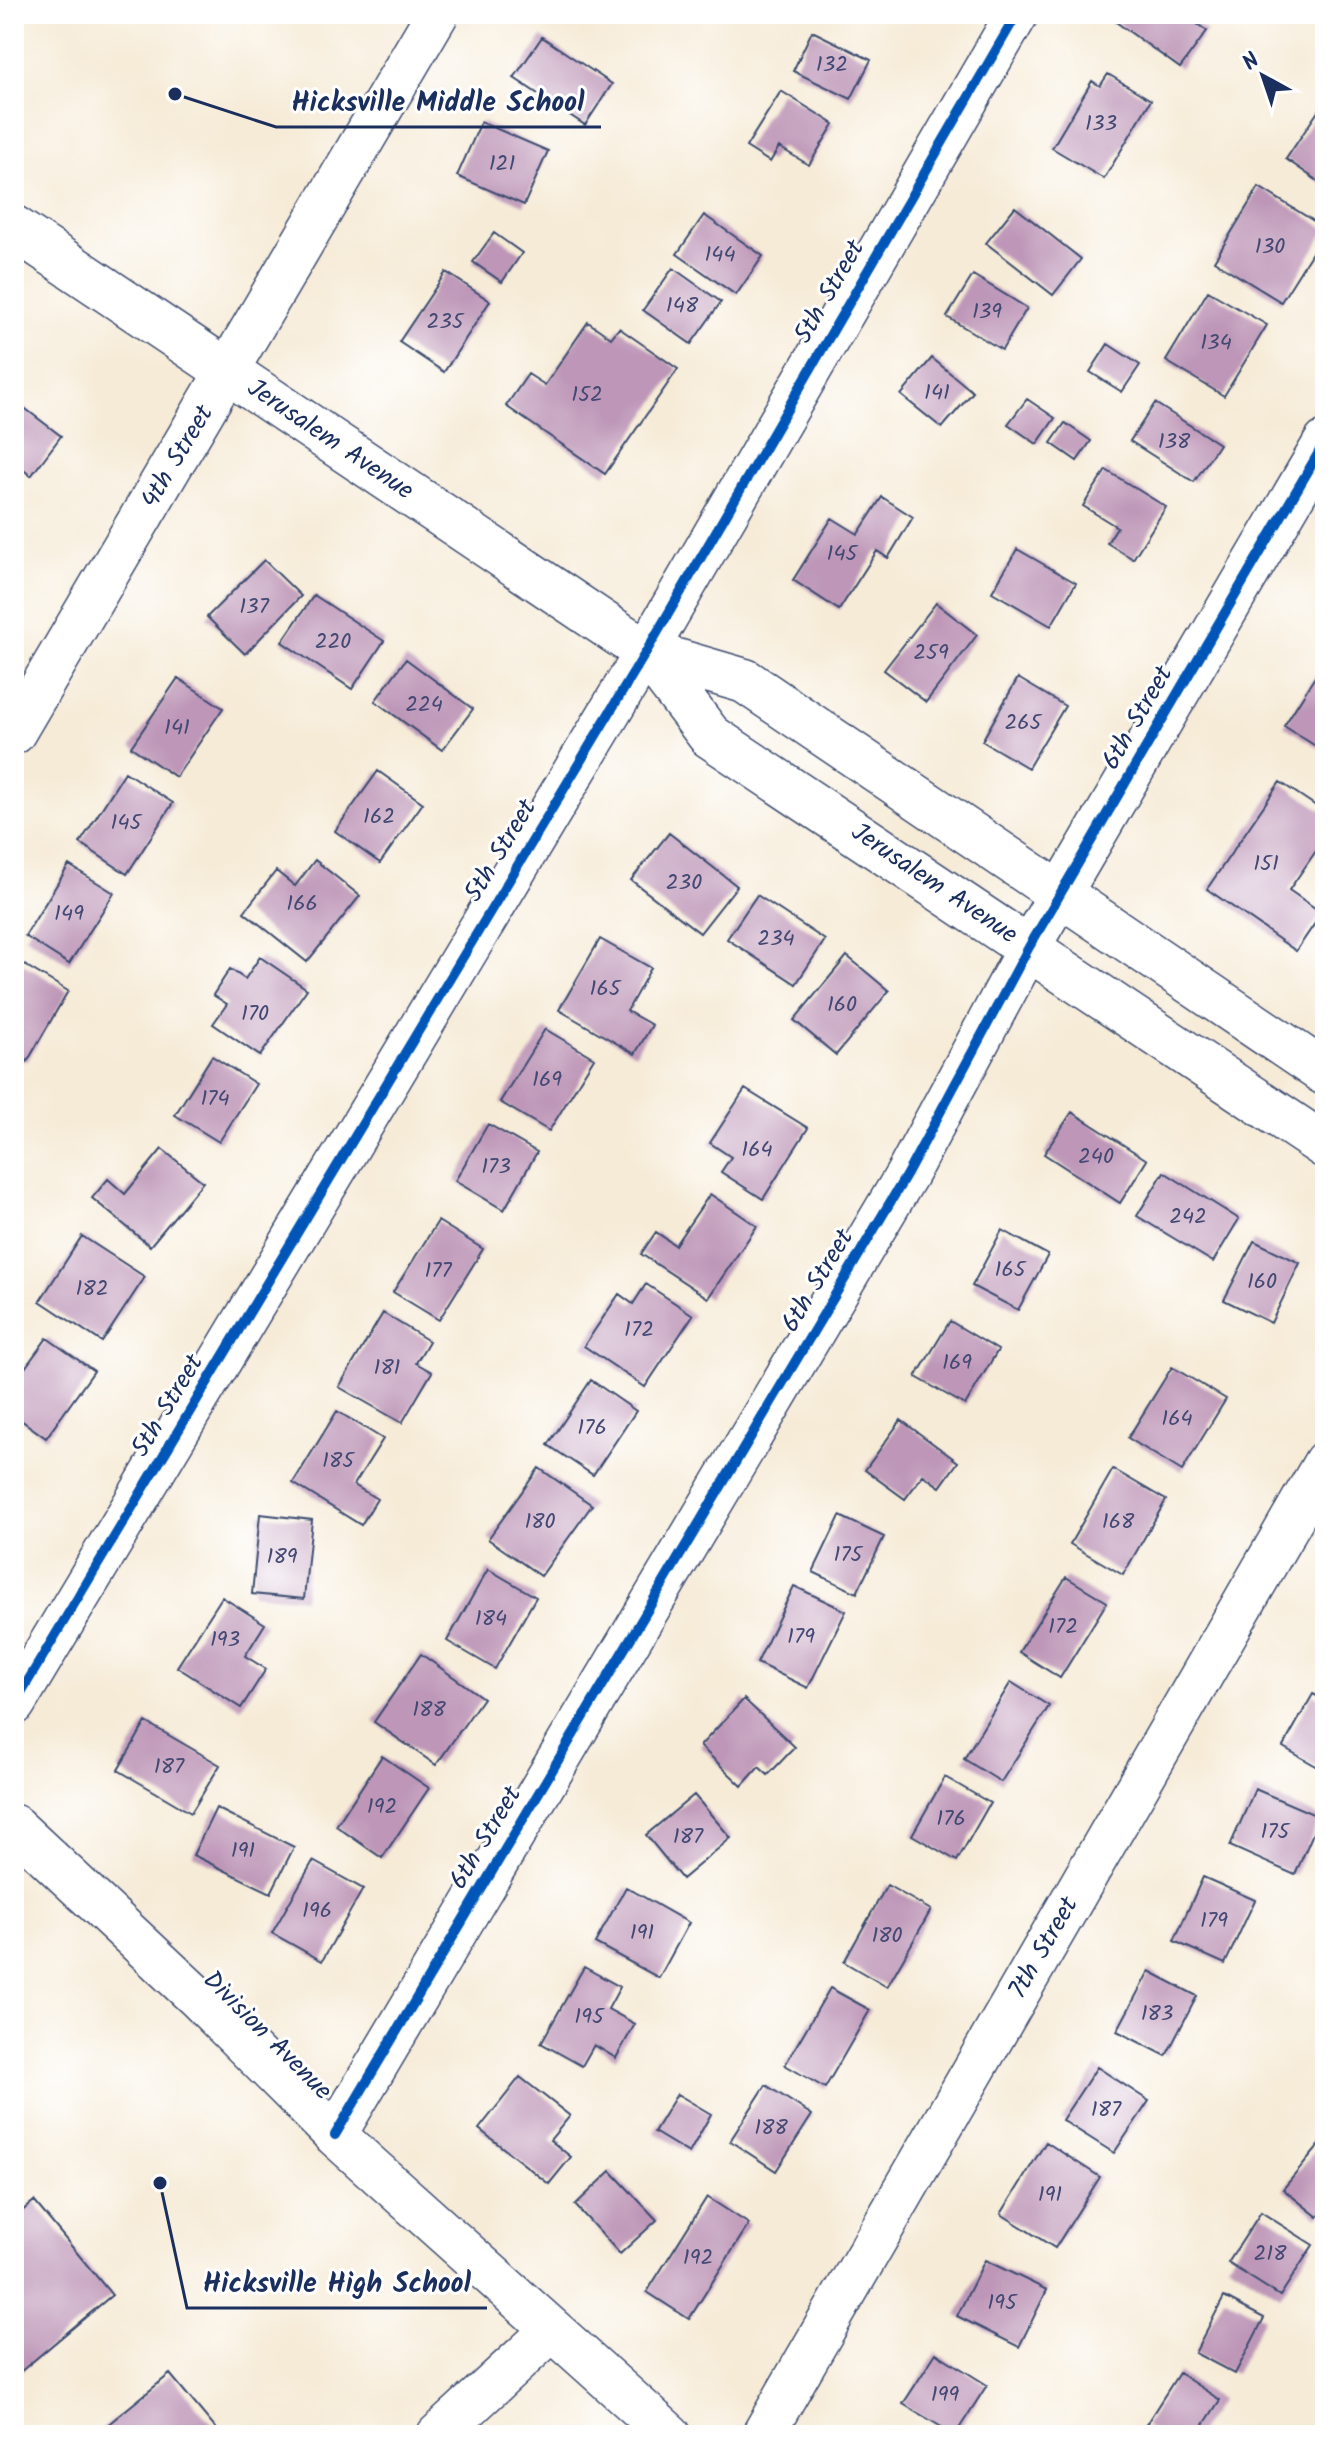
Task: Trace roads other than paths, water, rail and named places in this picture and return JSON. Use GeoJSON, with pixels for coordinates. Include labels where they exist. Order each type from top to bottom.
{"type":"FeatureCollection","features":[{"type":"Feature","properties":{"kind":"main road","name":"Jerusalem Avenue"},"geometry":{"type":"LineString","coordinates":[[14,228],[646,652],[745,681],[1325,1073]]}},
{"type":"Feature","properties":{"kind":"main road","name":"Jerusalem Avenue"},"geometry":{"type":"LineString","coordinates":[[646,652],[710,736],[1325,1146]]}},
{"type":"Feature","properties":{"kind":"street","name":"4th Street"},"geometry":{"type":"LineString","coordinates":[[14,733],[437,14]]}},
{"type":"Feature","properties":{"kind":"street","name":"5th Street"},"geometry":{"type":"LineString","coordinates":[[14,1704],[646,652],[1017,14]]}},
{"type":"Feature","properties":{"kind":"street","name":"6th Street"},"geometry":{"type":"LineString","coordinates":[[335,2135],[907,1174],[1029,947],[1325,442]]}},
{"type":"Feature","properties":{"kind":"street","name":"7th Street"},"geometry":{"type":"LineString","coordinates":[[763,2435],[1325,1462]]}},
{"type":"Feature","properties":{"kind":"street","name":"Division Avenue"},"geometry":{"type":"LineString","coordinates":[[14,1826],[199,1999],[335,2135],[670,2435]]}},
{"type":"Feature","properties":{"kind":"street"},"geometry":{"type":"LineString","coordinates":[[438,2435],[551,2331]]}},
{"type":"Feature","properties":{"kind":"place","name":"Hicksville Middle School"},"geometry":{"type":"Point","coordinates":[175,94]}},
{"type":"Feature","properties":{"kind":"place","name":"Hicksville High School"},"geometry":{"type":"Point","coordinates":[160,2183]}}]}
